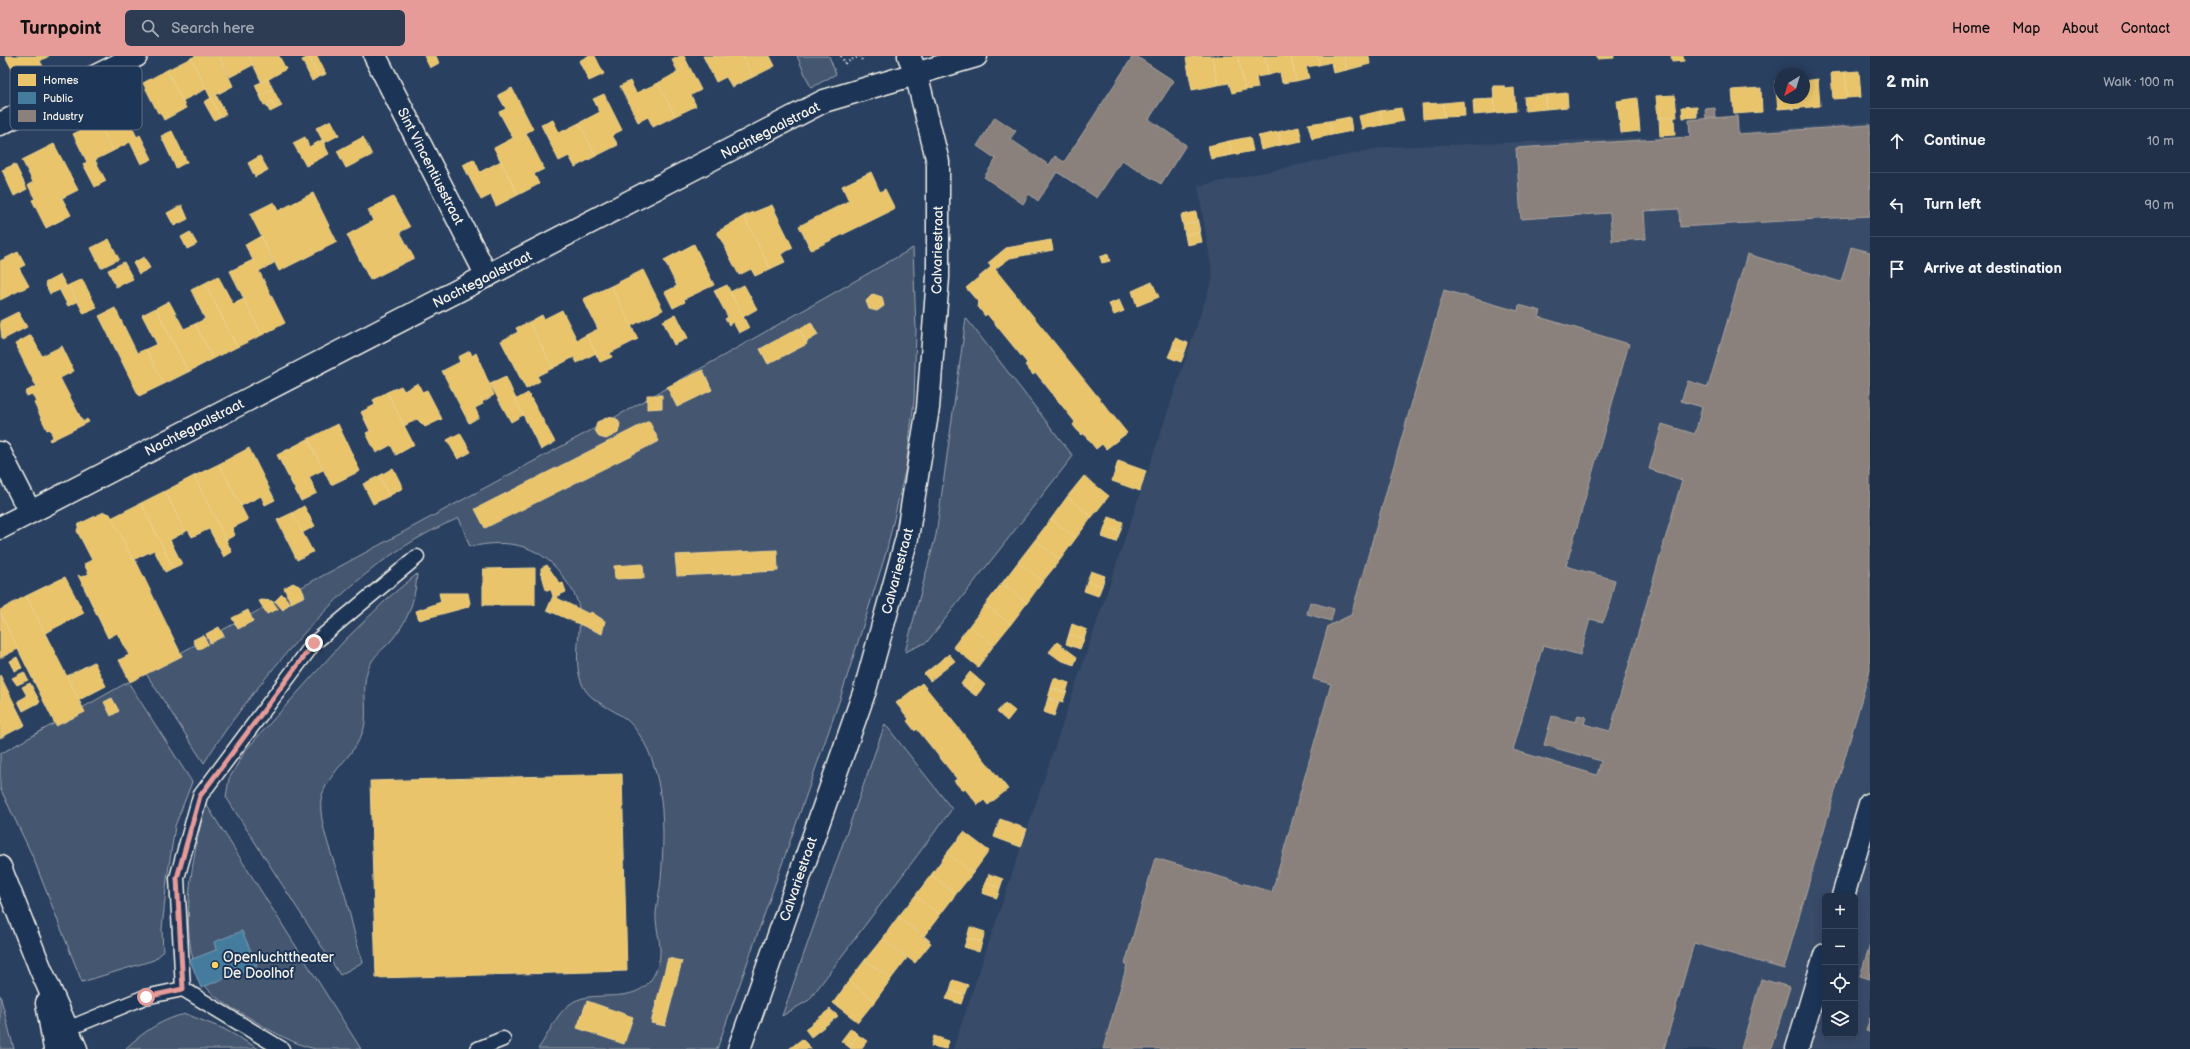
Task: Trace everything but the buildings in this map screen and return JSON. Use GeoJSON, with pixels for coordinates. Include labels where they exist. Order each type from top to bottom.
{"type":"FeatureCollection","features":[{"type":"Feature","properties":{"kind":"street"},"geometry":{"type":"LineString","coordinates":[[116,66],[136,56]]}},
{"type":"Feature","properties":{"kind":"street","name":"Sint Vincentiusstraat"},"geometry":{"type":"LineString","coordinates":[[375,56],[487,276]]}},
{"type":"Feature","properties":{"kind":"street","name":"Nachtegaalstraat"},"geometry":{"type":"LineString","coordinates":[[0,528],[824,101],[912,64],[976,56]]}},
{"type":"Feature","properties":{"kind":"street","name":"Calvariestraat"},"geometry":{"type":"LineString","coordinates":[[739,1049],[864,690],[907,538],[928,408],[938,277],[938,162],[912,64]]}},
{"type":"Feature","properties":{"kind":"street"},"geometry":{"type":"LineString","coordinates":[[0,124],[10,119]]}},
{"type":"Feature","properties":{"kind":"street"},"geometry":{"type":"LineString","coordinates":[[0,453],[30,512]]}},
{"type":"Feature","properties":{"kind":"street"},"geometry":{"type":"LineString","coordinates":[[1843,893],[1870,804]]}},
{"type":"Feature","properties":{"kind":"street"},"geometry":{"type":"LineString","coordinates":[[0,867],[41,970],[76,1049]]}},
{"type":"Feature","properties":{"kind":"street"},"geometry":{"type":"LineString","coordinates":[[1797,1049],[1822,965]]}},
{"type":"Feature","properties":{"kind":"street"},"geometry":{"type":"LineString","coordinates":[[41,970],[55,1049]]}},
{"type":"Feature","properties":{"kind":"lane"},"geometry":{"type":"LineString","coordinates":[[183,989],[177,878],[200,796],[314,643],[417,557]]}},
{"type":"Feature","properties":{"kind":"lane"},"geometry":{"type":"LineString","coordinates":[[67,1028],[146,997],[183,989],[282,1049]]}},
{"type":"Feature","properties":{"kind":"lane"},"geometry":{"type":"LineString","coordinates":[[478,1049],[503,1039]]}},
{"type":"Feature","properties":{"kind":"shaded area"},"geometry":{"type":"Polygon","coordinates":[[[797,56],[829,56],[836,74],[811,88],[797,56]]]}},
{"type":"Feature","properties":{"kind":"shaded area"},"geometry":{"type":"Polygon","coordinates":[[[1738,115],[1740,132],[1870,122],[1870,1049],[953,1049],[1213,277],[1198,186],[1386,147],[1689,136],[1688,119],[1738,115]]]}},
{"type":"Feature","properties":{"kind":"shaded area"},"geometry":{"type":"Polygon","coordinates":[[[913,248],[916,329],[914,401],[906,467],[886,553],[840,699],[717,1049],[538,1049],[556,1019],[570,1004],[580,999],[630,993],[641,989],[651,980],[660,959],[656,913],[661,879],[663,840],[661,799],[652,760],[644,742],[633,726],[622,716],[596,701],[586,691],[581,682],[578,662],[579,609],[574,594],[568,584],[557,569],[547,559],[536,552],[512,544],[485,544],[470,547],[459,518],[429,532],[402,548],[351,586],[306,631],[248,700],[204,763],[145,672],[610,420],[913,248]]]}},
{"type":"Feature","properties":{"kind":"shaded area"},"geometry":{"type":"Polygon","coordinates":[[[966,318],[1073,456],[927,642],[905,652],[936,535],[966,318]]]}},
{"type":"Feature","properties":{"kind":"shaded area"},"geometry":{"type":"Polygon","coordinates":[[[417,574],[412,603],[406,619],[396,635],[375,657],[367,671],[365,687],[366,711],[364,728],[361,737],[356,746],[331,778],[322,795],[321,805],[324,831],[345,895],[355,937],[363,962],[340,975],[226,797],[229,779],[245,751],[344,641],[388,598],[417,574]]]}},
{"type":"Feature","properties":{"kind":"shaded area"},"geometry":{"type":"Polygon","coordinates":[[[128,682],[192,782],[175,826],[167,879],[162,929],[163,952],[154,960],[82,982],[32,855],[0,788],[0,754],[128,682]]]}},
{"type":"Feature","properties":{"kind":"shaded area"},"geometry":{"type":"Polygon","coordinates":[[[885,724],[952,809],[809,1000],[782,1016],[885,724]]]}},
{"type":"Feature","properties":{"kind":"shaded area"},"geometry":{"type":"Polygon","coordinates":[[[206,804],[361,1049],[316,1049],[291,1041],[232,1008],[221,1001],[206,987],[196,970],[191,948],[189,898],[196,846],[206,804]]]}},
{"type":"Feature","properties":{"kind":"shaded area"},"geometry":{"type":"Polygon","coordinates":[[[0,995],[14,1049],[0,1049],[0,995]]]}},
{"type":"Feature","properties":{"kind":"shaded area"},"geometry":{"type":"Polygon","coordinates":[[[186,1014],[224,1029],[259,1049],[125,1049],[138,1037],[153,1027],[169,1019],[186,1014]]]}},
{"type":"Feature","properties":{"kind":"place","name":"Openluchttheater De Doolhof"},"geometry":{"type":"Point","coordinates":[215,965]}},
{"type":"Feature","properties":{"kind":"route"},"geometry":{"type":"LineString","coordinates":[[146,997],[183,989],[177,878],[200,796],[314,643]]}}]}
